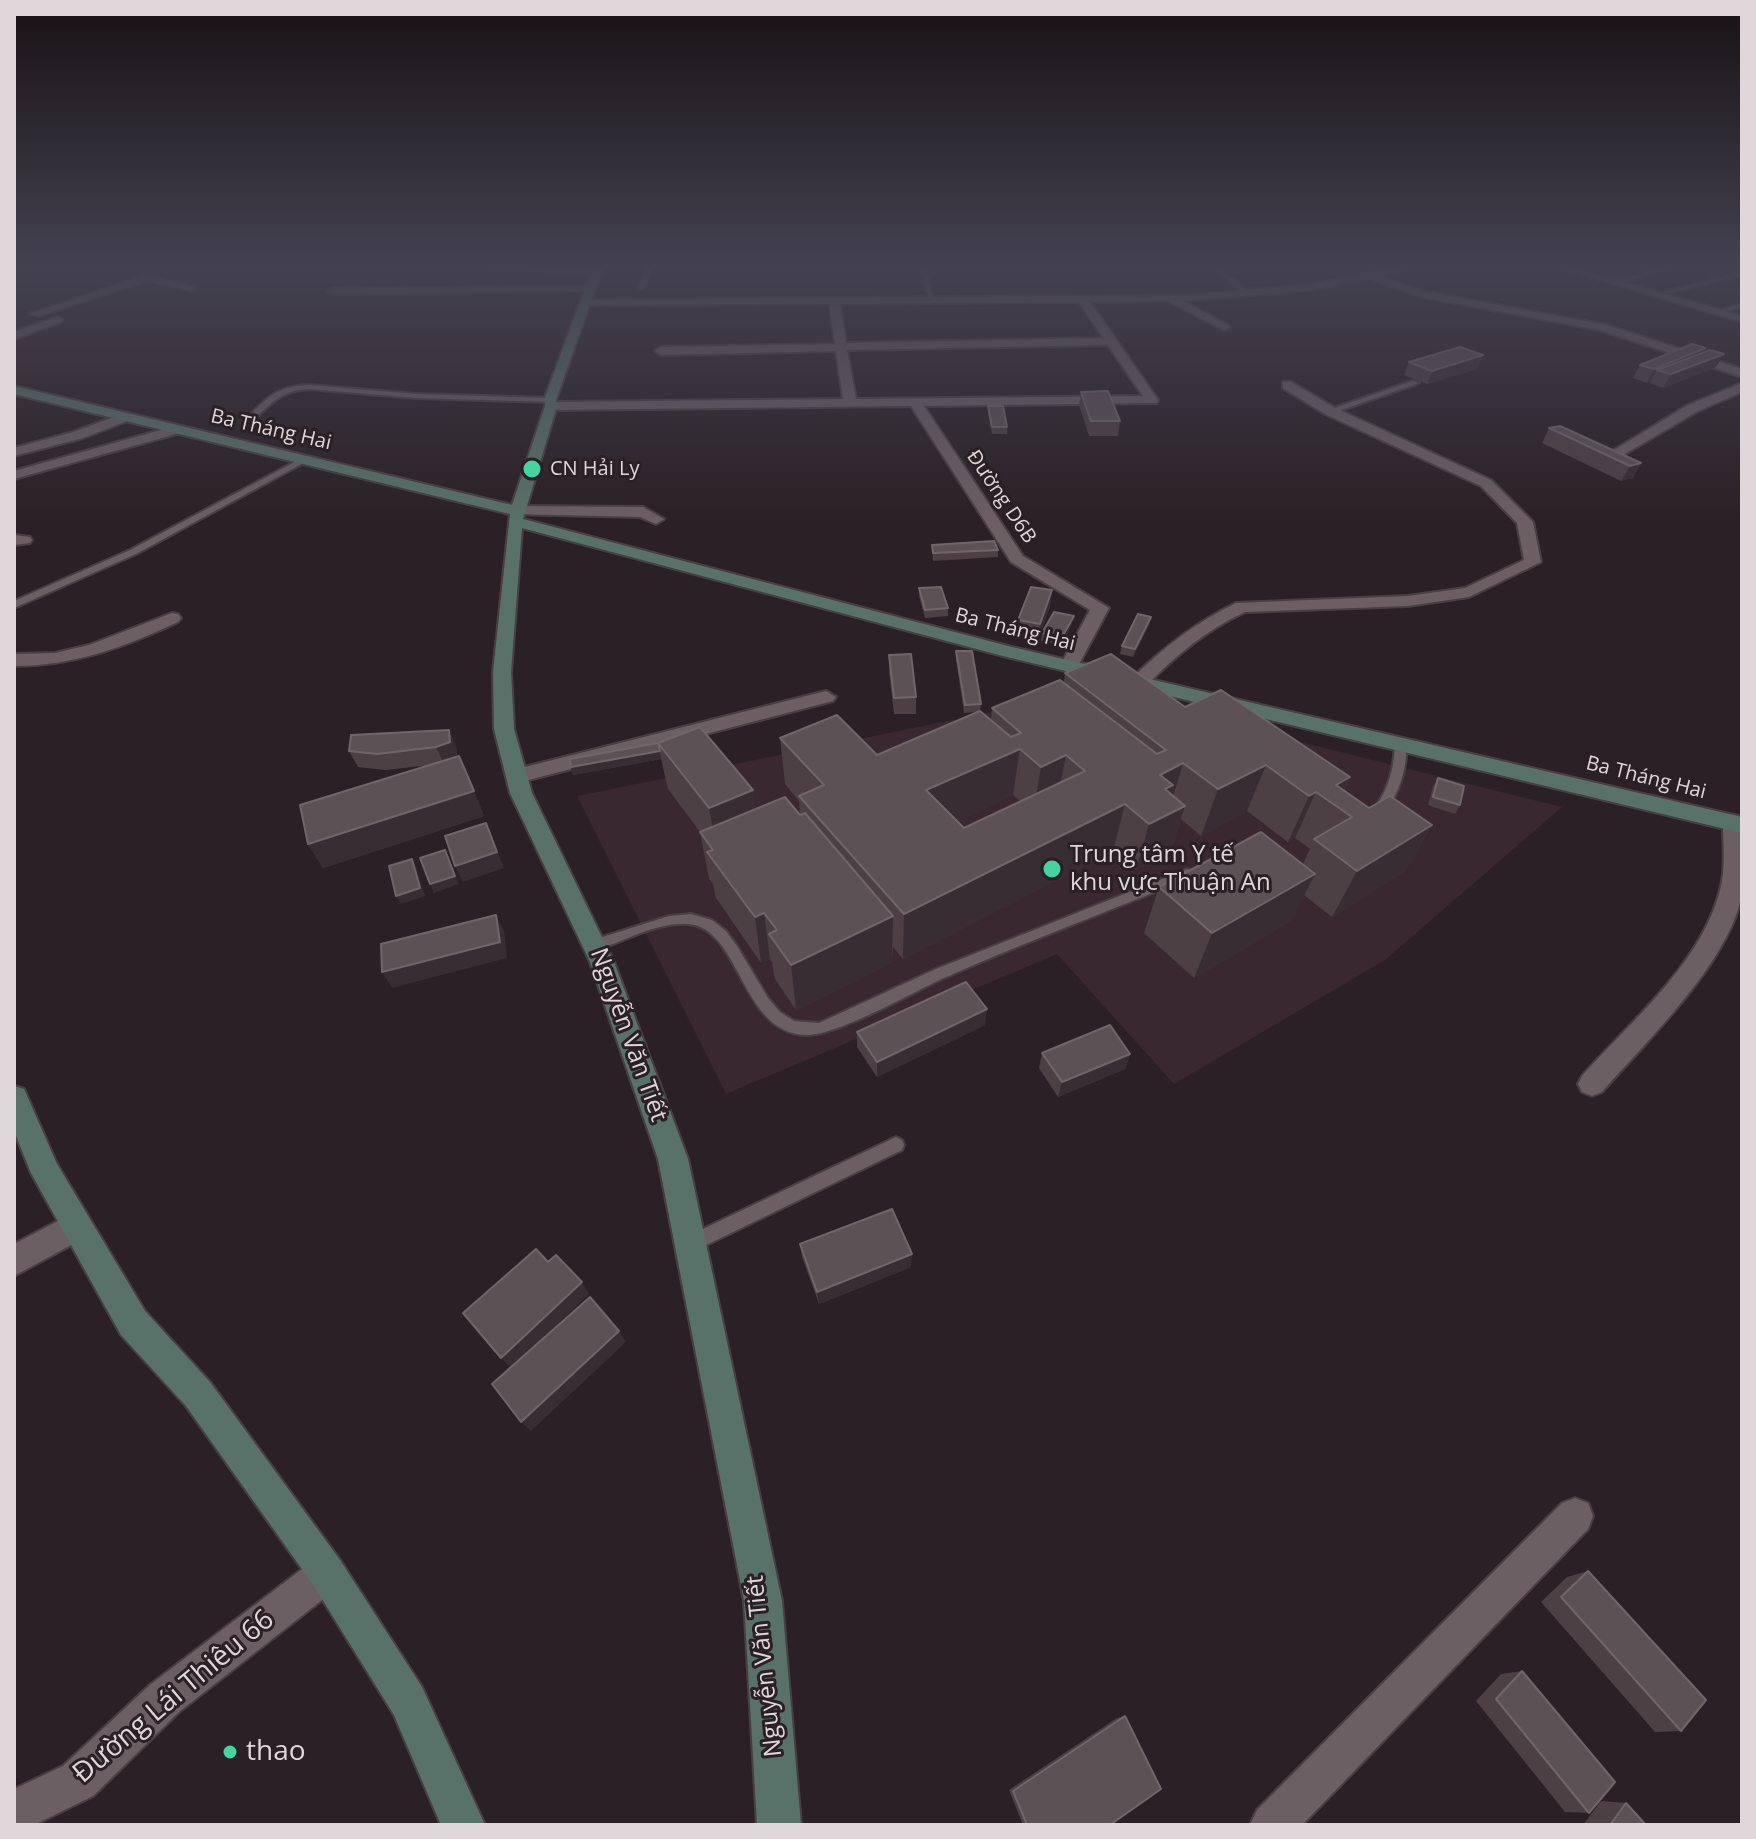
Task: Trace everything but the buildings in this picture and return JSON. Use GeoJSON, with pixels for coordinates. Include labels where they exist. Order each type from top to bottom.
{"type":"FeatureCollection","features":[{"type":"Feature","properties":{"kind":"street","name":"Nguyễn Văn Tiết"},"geometry":{"type":"LineString","coordinates":[[567,353],[516,516],[502,672],[504,729],[521,793],[595,945],[673,1159],[763,1601],[779,1825]]}},
{"type":"Feature","properties":{"kind":"street"},"geometry":{"type":"LineString","coordinates":[[842,353],[850,403]]}},
{"type":"Feature","properties":{"kind":"street"},"geometry":{"type":"LineString","coordinates":[[550,403],[1152,400],[1120,353]]}},
{"type":"Feature","properties":{"kind":"street"},"geometry":{"type":"LineString","coordinates":[[1681,353],[1742,373]]}},
{"type":"Feature","properties":{"kind":"street"},"geometry":{"type":"LineString","coordinates":[[1139,682],[1169,652],[1216,619],[1242,607],[1408,601],[1469,592],[1533,562],[1525,522],[1486,483],[1330,411],[1287,385]]}},
{"type":"Feature","properties":{"kind":"street"},"geometry":{"type":"LineString","coordinates":[[1613,455],[1693,408],[1742,387]]}},
{"type":"Feature","properties":{"kind":"street","name":"Ba Tháng Hai"},"geometry":{"type":"LineString","coordinates":[[14,390],[516,516],[1069,666],[1738,824]]}},
{"type":"Feature","properties":{"kind":"street","name":"Đường D6B"},"geometry":{"type":"LineString","coordinates":[[915,403],[1017,559],[1100,608],[1069,666]]}},
{"type":"Feature","properties":{"kind":"street"},"geometry":{"type":"LineString","coordinates":[[14,452],[78,435],[125,417]]}},
{"type":"Feature","properties":{"kind":"street"},"geometry":{"type":"LineString","coordinates":[[14,475],[175,430]]}},
{"type":"Feature","properties":{"kind":"street"},"geometry":{"type":"LineString","coordinates":[[516,516],[643,512],[656,519]]}},
{"type":"Feature","properties":{"kind":"street"},"geometry":{"type":"LineString","coordinates":[[14,660],[41,661],[125,641],[172,618]]}},
{"type":"Feature","properties":{"kind":"street"},"geometry":{"type":"LineString","coordinates":[[14,680],[36,669],[41,661]]}},
{"type":"Feature","properties":{"kind":"street"},"geometry":{"type":"LineString","coordinates":[[517,776],[826,697]]}},
{"type":"Feature","properties":{"kind":"street"},"geometry":{"type":"LineString","coordinates":[[1592,1084],[1702,955],[1732,890],[1738,824]]}},
{"type":"Feature","properties":{"kind":"street"},"geometry":{"type":"LineString","coordinates":[[14,1098],[46,1173],[133,1323],[198,1394],[327,1573],[408,1701],[463,1825]]}},
{"type":"Feature","properties":{"kind":"street"},"geometry":{"type":"LineString","coordinates":[[14,1261],[77,1226]]}},
{"type":"Feature","properties":{"kind":"street"},"geometry":{"type":"LineString","coordinates":[[1272,1825],[1575,1516]]}},
{"type":"Feature","properties":{"kind":"street","name":"Đường Lái Thiêu 66"},"geometry":{"type":"LineString","coordinates":[[14,1812],[78,1781],[165,1698],[327,1573]]}},
{"type":"Feature","properties":{"kind":"lane"},"geometry":{"type":"LineString","coordinates":[[1330,411],[1415,383]]}},
{"type":"Feature","properties":{"kind":"lane"},"geometry":{"type":"LineString","coordinates":[[256,413],[273,397],[291,388],[309,387],[550,403]]}},
{"type":"Feature","properties":{"kind":"lane"},"geometry":{"type":"LineString","coordinates":[[14,605],[133,552],[303,461]]}},
{"type":"Feature","properties":{"kind":"lane"},"geometry":{"type":"LineString","coordinates":[[1367,818],[1391,796],[1398,780],[1401,743]]}},
{"type":"Feature","properties":{"kind":"lane"},"geometry":{"type":"LineString","coordinates":[[595,945],[675,920],[700,920],[719,933],[776,1018],[803,1029],[820,1029],[941,973],[1203,866]]}},
{"type":"Feature","properties":{"kind":"lane"},"geometry":{"type":"LineString","coordinates":[[690,1244],[896,1145]]}},
{"type":"Feature","properties":{"kind":"shaded area","name":"Trung tâm Y tế khu vực Thuận An"},"geometry":{"type":"Polygon","coordinates":[[[1070,685],[1562,807],[1385,960],[1174,1084],[1057,954],[726,1094],[577,796],[1012,708],[1070,685]]]}},
{"type":"Feature","properties":{"kind":"place","name":"CN Hải Ly"},"geometry":{"type":"Point","coordinates":[532,469]}},
{"type":"Feature","properties":{"kind":"place","name":"Trung tâm Y tế khu vực Thuận An"},"geometry":{"type":"Point","coordinates":[1052,869]}},
{"type":"Feature","properties":{"kind":"place","name":"thao"},"geometry":{"type":"Point","coordinates":[230,1752]}}]}
